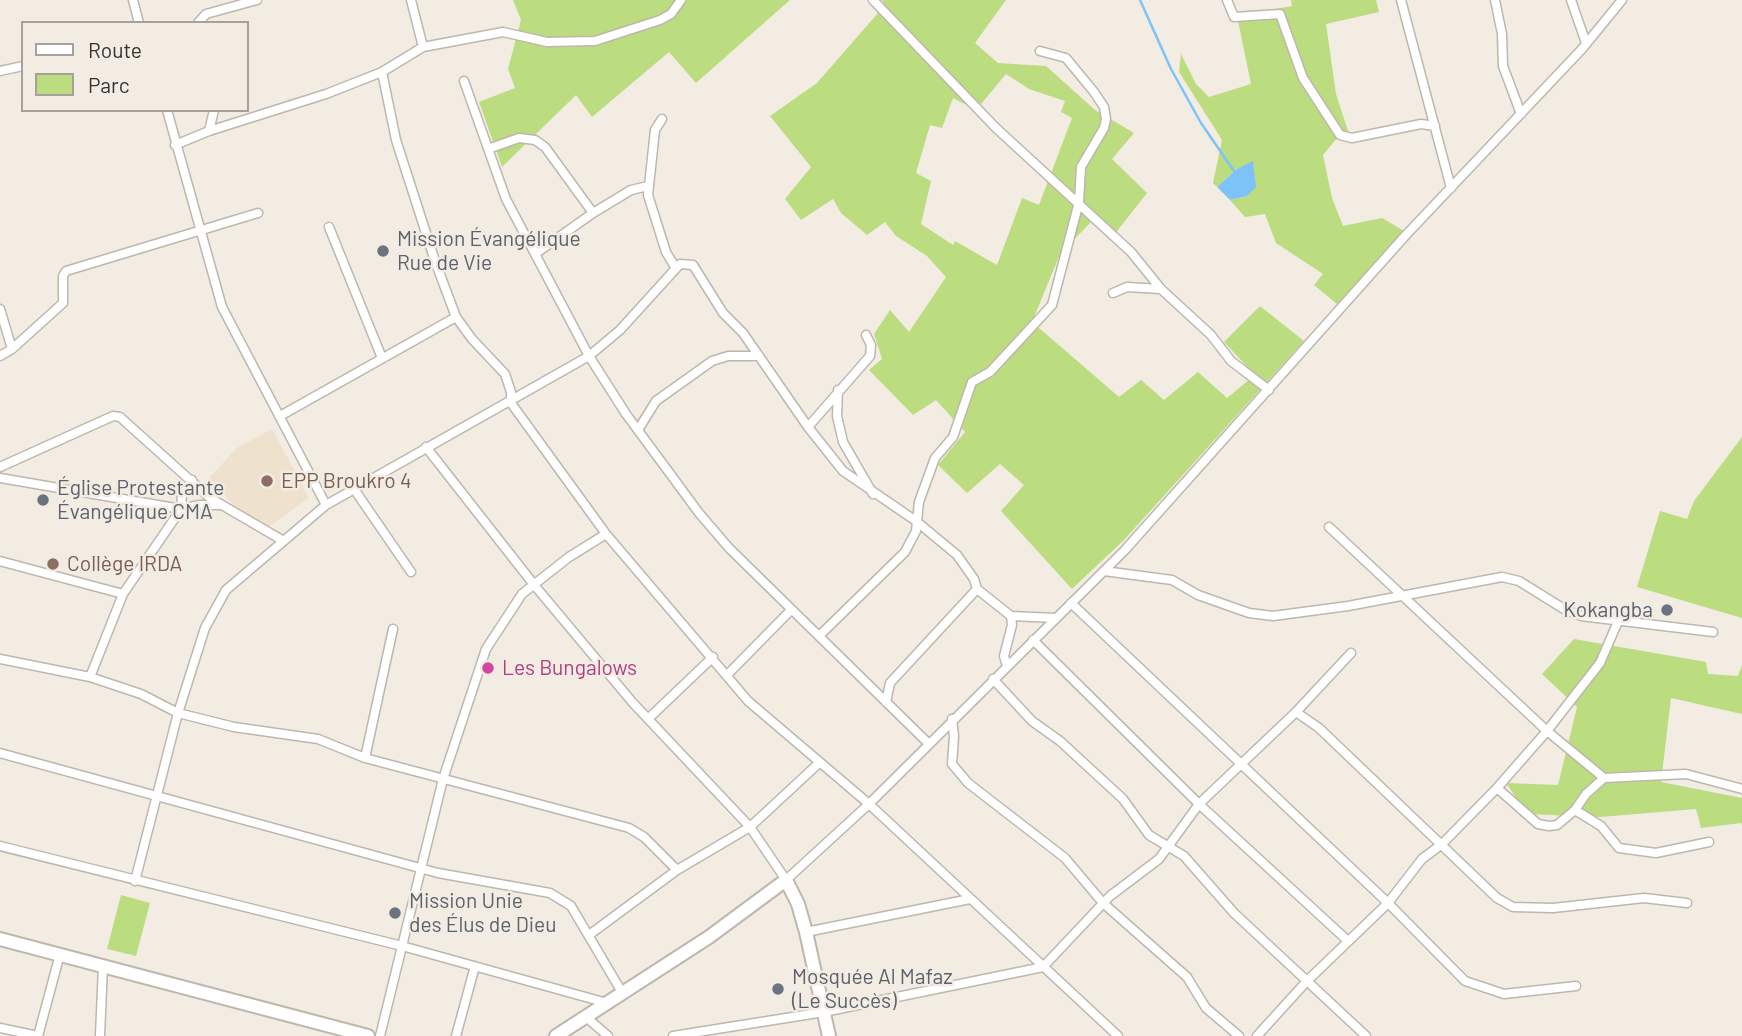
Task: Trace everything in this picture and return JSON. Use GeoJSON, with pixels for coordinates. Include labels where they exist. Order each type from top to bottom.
{"type":"FeatureCollection","features":[{"type":"Feature","properties":{"kind":"street"},"geometry":{"type":"LineString","coordinates":[[133,0],[138,21]]}},
{"type":"Feature","properties":{"kind":"street"},"geometry":{"type":"LineString","coordinates":[[200,21],[206,14],[257,0]]}},
{"type":"Feature","properties":{"kind":"street"},"geometry":{"type":"LineString","coordinates":[[411,0],[423,47]]}},
{"type":"Feature","properties":{"kind":"street"},"geometry":{"type":"LineString","coordinates":[[175,145],[209,131],[297,106],[382,72],[423,47],[503,32],[547,42],[595,41],[660,20],[671,14],[681,0]]}},
{"type":"Feature","properties":{"kind":"street"},"geometry":{"type":"LineString","coordinates":[[873,0],[996,128],[1131,252],[1161,289],[1211,335],[1231,361],[1269,390]]}},
{"type":"Feature","properties":{"kind":"street"},"geometry":{"type":"LineString","coordinates":[[1227,0],[1234,18],[1280,14],[1303,78],[1340,135],[1352,138],[1421,124],[1435,126]]}},
{"type":"Feature","properties":{"kind":"street"},"geometry":{"type":"LineString","coordinates":[[1401,0],[1451,188]]}},
{"type":"Feature","properties":{"kind":"street"},"geometry":{"type":"LineString","coordinates":[[1495,0],[1502,34],[1503,66],[1521,114]]}},
{"type":"Feature","properties":{"kind":"street"},"geometry":{"type":"LineString","coordinates":[[1571,0],[1580,33],[1586,43]]}},
{"type":"Feature","properties":{"kind":"street"},"geometry":{"type":"LineString","coordinates":[[556,1036],[709,937],[786,880],[869,804],[1104,571],[1586,43],[1622,0]]}},
{"type":"Feature","properties":{"kind":"street"},"geometry":{"type":"LineString","coordinates":[[819,636],[905,552],[916,531],[919,502],[935,458],[953,437],[972,382],[990,372],[1052,305],[1056,281],[1079,202],[1081,167],[1104,128],[1104,107],[1066,58],[1040,51]]}},
{"type":"Feature","properties":{"kind":"street"},"geometry":{"type":"LineString","coordinates":[[0,71],[21,66]]}},
{"type":"Feature","properties":{"kind":"street"},"geometry":{"type":"LineString","coordinates":[[382,72],[396,140],[456,317],[472,339],[505,374],[511,392],[511,403],[606,534],[728,674],[748,701],[869,804],[1118,1036]]}},
{"type":"Feature","properties":{"kind":"street"},"geometry":{"type":"LineString","coordinates":[[464,81],[506,199],[589,356],[638,430],[699,513],[790,610],[928,743]]}},
{"type":"Feature","properties":{"kind":"street"},"geometry":{"type":"LineString","coordinates":[[167,112],[222,307],[326,505]]}},
{"type":"Feature","properties":{"kind":"street"},"geometry":{"type":"LineString","coordinates":[[209,131],[214,112]]}},
{"type":"Feature","properties":{"kind":"street"},"geometry":{"type":"LineString","coordinates":[[662,119],[655,130],[648,186],[651,207],[666,252],[675,267]]}},
{"type":"Feature","properties":{"kind":"street"},"geometry":{"type":"LineString","coordinates":[[488,149],[519,138],[536,140],[545,147],[593,213]]}},
{"type":"Feature","properties":{"kind":"street"},"geometry":{"type":"LineString","coordinates":[[535,254],[631,190],[648,186]]}},
{"type":"Feature","properties":{"kind":"street"},"geometry":{"type":"LineString","coordinates":[[0,356],[12,349],[63,303],[63,276],[66,271],[258,213]]}},
{"type":"Feature","properties":{"kind":"street"},"geometry":{"type":"LineString","coordinates":[[329,227],[382,358]]}},
{"type":"Feature","properties":{"kind":"street"},"geometry":{"type":"LineString","coordinates":[[135,881],[178,713],[214,607],[226,590],[326,505],[426,447],[511,403],[589,356],[620,330],[675,267],[686,263],[693,265],[723,313],[759,356],[808,427],[844,471],[873,494],[916,521],[957,555],[974,579],[977,589],[1011,616],[1056,618]]}},
{"type":"Feature","properties":{"kind":"street"},"geometry":{"type":"LineString","coordinates":[[1113,293],[1136,286],[1161,289]]}},
{"type":"Feature","properties":{"kind":"street"},"geometry":{"type":"LineString","coordinates":[[0,309],[12,349]]}},
{"type":"Feature","properties":{"kind":"street"},"geometry":{"type":"LineString","coordinates":[[280,416],[456,317]]}},
{"type":"Feature","properties":{"kind":"street"},"geometry":{"type":"LineString","coordinates":[[808,427],[870,356],[871,345],[866,335]]}},
{"type":"Feature","properties":{"kind":"street"},"geometry":{"type":"LineString","coordinates":[[638,430],[656,401],[712,361],[728,356],[759,356]]}},
{"type":"Feature","properties":{"kind":"street"},"geometry":{"type":"LineString","coordinates":[[838,390],[837,416],[843,442],[873,494]]}},
{"type":"Feature","properties":{"kind":"street"},"geometry":{"type":"LineString","coordinates":[[0,467],[113,416],[126,419],[220,505],[282,540]]}},
{"type":"Feature","properties":{"kind":"street"},"geometry":{"type":"LineString","coordinates":[[426,447],[535,586],[649,718],[750,827],[786,880],[798,904],[829,1036]]}},
{"type":"Feature","properties":{"kind":"street"},"geometry":{"type":"LineString","coordinates":[[0,478],[181,509],[220,505]]}},
{"type":"Feature","properties":{"kind":"street"},"geometry":{"type":"LineString","coordinates":[[90,677],[123,594],[181,509],[182,495],[192,480]]}},
{"type":"Feature","properties":{"kind":"street"},"geometry":{"type":"LineString","coordinates":[[354,489],[411,572]]}},
{"type":"Feature","properties":{"kind":"street"},"geometry":{"type":"LineString","coordinates":[[1329,527],[1547,731],[1604,778]]}},
{"type":"Feature","properties":{"kind":"street"},"geometry":{"type":"LineString","coordinates":[[380,1036],[443,779],[486,649],[512,605],[522,594],[569,557],[606,534]]}},
{"type":"Feature","properties":{"kind":"street"},"geometry":{"type":"LineString","coordinates":[[0,561],[123,594]]}},
{"type":"Feature","properties":{"kind":"street"},"geometry":{"type":"LineString","coordinates":[[1104,571],[1172,580],[1198,595],[1249,613],[1273,616],[1302,614],[1402,597],[1502,577],[1519,581],[1563,609],[1581,615],[1713,632]]}},
{"type":"Feature","properties":{"kind":"street"},"geometry":{"type":"LineString","coordinates":[[886,702],[890,683],[977,589]]}},
{"type":"Feature","properties":{"kind":"street"},"geometry":{"type":"LineString","coordinates":[[1071,603],[1388,903],[1465,981],[1481,989],[1504,994],[1576,986]]}},
{"type":"Feature","properties":{"kind":"street"},"geometry":{"type":"LineString","coordinates":[[728,674],[790,610]]}},
{"type":"Feature","properties":{"kind":"street"},"geometry":{"type":"LineString","coordinates":[[1007,666],[1003,656],[1012,625],[1011,616]]}},
{"type":"Feature","properties":{"kind":"street"},"geometry":{"type":"LineString","coordinates":[[1257,1036],[1306,982],[1388,903],[1422,859],[1442,844],[1497,788],[1547,731],[1600,663],[1619,620]]}},
{"type":"Feature","properties":{"kind":"street"},"geometry":{"type":"LineString","coordinates":[[365,758],[393,629]]}},
{"type":"Feature","properties":{"kind":"street"},"geometry":{"type":"LineString","coordinates":[[1033,640],[1199,804],[1348,941]]}},
{"type":"Feature","properties":{"kind":"street"},"geometry":{"type":"LineString","coordinates":[[674,1036],[824,1012],[1043,967],[1103,903],[1159,859],[1199,804],[1296,712],[1351,653]]}},
{"type":"Feature","properties":{"kind":"street"},"geometry":{"type":"LineString","coordinates":[[649,718],[713,657]]}},
{"type":"Feature","properties":{"kind":"street"},"geometry":{"type":"LineString","coordinates":[[0,659],[90,677],[141,694],[178,713],[234,727],[318,739],[365,758],[629,828],[644,836],[677,870]]}},
{"type":"Feature","properties":{"kind":"street"},"geometry":{"type":"LineString","coordinates":[[993,679],[1032,721],[1060,741],[1123,799],[1149,835],[1160,844],[1169,845],[1306,982],[1366,1036]]}},
{"type":"Feature","properties":{"kind":"street"},"geometry":{"type":"LineString","coordinates":[[1296,712],[1313,723],[1497,898],[1513,907],[1553,908],[1644,898],[1687,903]]}},
{"type":"Feature","properties":{"kind":"street"},"geometry":{"type":"LineString","coordinates":[[952,719],[952,764],[968,783],[1065,858],[1103,903],[1186,977],[1206,1008],[1239,1036]]}},
{"type":"Feature","properties":{"kind":"street"},"geometry":{"type":"LineString","coordinates":[[0,753],[422,867],[550,893],[571,906],[623,994]]}},
{"type":"Feature","properties":{"kind":"street"},"geometry":{"type":"LineString","coordinates":[[589,935],[677,870],[750,827],[819,763]]}},
{"type":"Feature","properties":{"kind":"street"},"geometry":{"type":"LineString","coordinates":[[1497,788],[1538,824],[1557,825],[1575,810],[1586,794],[1604,778],[1686,774],[1742,789]]}},
{"type":"Feature","properties":{"kind":"street"},"geometry":{"type":"LineString","coordinates":[[1575,810],[1601,826],[1619,848],[1656,853],[1709,842]]}},
{"type":"Feature","properties":{"kind":"street"},"geometry":{"type":"LineString","coordinates":[[0,846],[402,946],[607,1003]]}},
{"type":"Feature","properties":{"kind":"street"},"geometry":{"type":"LineString","coordinates":[[806,932],[970,899]]}},
{"type":"Feature","properties":{"kind":"street"},"geometry":{"type":"LineString","coordinates":[[0,939],[368,1036]]}},
{"type":"Feature","properties":{"kind":"street"},"geometry":{"type":"LineString","coordinates":[[0,1028],[38,1036],[60,954]]}},
{"type":"Feature","properties":{"kind":"street"},"geometry":{"type":"LineString","coordinates":[[100,1036],[103,966]]}},
{"type":"Feature","properties":{"kind":"street"},"geometry":{"type":"LineString","coordinates":[[456,1036],[475,966]]}},
{"type":"Feature","properties":{"kind":"street"},"geometry":{"type":"LineString","coordinates":[[586,1017],[608,1036]]}},
{"type":"Feature","properties":{"kind":"shaded area"},"geometry":{"type":"Polygon","coordinates":[[[272,429],[309,498],[260,533],[209,478],[237,448],[272,429]]]}},
{"type":"Feature","properties":{"kind":"green space"},"geometry":{"type":"Polygon","coordinates":[[[513,0],[790,0],[696,83],[669,52],[592,117],[576,95],[502,167],[479,102],[515,88],[508,69],[521,20],[513,0]]]}},
{"type":"Feature","properties":{"kind":"green space"},"geometry":{"type":"Polygon","coordinates":[[[882,0],[1006,0],[975,43],[998,63],[1046,66],[1095,110],[1134,133],[1112,159],[1147,193],[1110,240],[1091,222],[1060,254],[1032,322],[1119,397],[1141,380],[1164,400],[1198,372],[1227,398],[1255,375],[1224,342],[1260,306],[1304,341],[1124,540],[1072,589],[1001,511],[1024,485],[1000,464],[967,493],[938,465],[965,432],[936,400],[913,415],[869,370],[882,359],[874,334],[890,310],[909,332],[946,277],[927,256],[896,236],[885,222],[867,235],[841,213],[833,199],[801,220],[785,199],[811,167],[770,116],[817,83],[885,5],[882,0]],[[1006,74],[976,110],[953,98],[942,128],[930,125],[916,173],[931,181],[921,224],[953,245],[955,241],[997,265],[1022,198],[1039,205],[1072,118],[1061,112],[1065,101],[1029,89],[1006,74]]]}},
{"type":"Feature","properties":{"kind":"green space"},"geometry":{"type":"Polygon","coordinates":[[[1291,0],[1376,0],[1379,12],[1326,24],[1336,94],[1349,134],[1337,138],[1323,155],[1332,198],[1343,226],[1382,218],[1404,231],[1337,304],[1314,285],[1323,274],[1276,243],[1265,214],[1245,217],[1230,200],[1247,196],[1237,169],[1217,187],[1213,183],[1222,140],[1179,72],[1181,54],[1196,84],[1209,97],[1251,84],[1237,16],[1292,6],[1291,0]]]}},
{"type":"Feature","properties":{"kind":"green space"},"geometry":{"type":"Polygon","coordinates":[[[1742,437],[1742,618],[1637,587],[1660,511],[1687,519],[1694,501],[1742,437]]]}},
{"type":"Feature","properties":{"kind":"green space"},"geometry":{"type":"Polygon","coordinates":[[[1574,639],[1706,662],[1708,674],[1738,676],[1742,665],[1742,714],[1671,698],[1661,782],[1742,798],[1742,826],[1741,823],[1701,828],[1696,809],[1600,817],[1527,814],[1506,783],[1558,785],[1577,707],[1542,674],[1574,639]]]}},
{"type":"Feature","properties":{"kind":"green space"},"geometry":{"type":"Polygon","coordinates":[[[121,895],[150,903],[136,956],[107,949],[121,895]]]}},
{"type":"Feature","properties":{"kind":"water"},"geometry":{"type":"Polygon","coordinates":[[[1253,161],[1256,187],[1247,196],[1230,200],[1217,187],[1237,169],[1253,161]]]}},
{"type":"Feature","properties":{"kind":"waterway"},"geometry":{"type":"LineString","coordinates":[[1140,0],[1171,69],[1201,123],[1236,174]]}},
{"type":"Feature","properties":{"kind":"place","name":"Mission Évangélique Rue de Vie"},"geometry":{"type":"Point","coordinates":[383,251]}},
{"type":"Feature","properties":{"kind":"place","name":"EPP Broukro 4"},"geometry":{"type":"Point","coordinates":[267,481]}},
{"type":"Feature","properties":{"kind":"place","name":"Église Protestante Évangélique CMA"},"geometry":{"type":"Point","coordinates":[43,500]}},
{"type":"Feature","properties":{"kind":"place","name":"Collège IRDA"},"geometry":{"type":"Point","coordinates":[53,564]}},
{"type":"Feature","properties":{"kind":"place","name":"Kokangba"},"geometry":{"type":"Point","coordinates":[1667,610]}},
{"type":"Feature","properties":{"kind":"place","name":"Les Bungalows"},"geometry":{"type":"Point","coordinates":[488,668]}},
{"type":"Feature","properties":{"kind":"place","name":"Mission Unie des Élus de Dieu"},"geometry":{"type":"Point","coordinates":[395,913]}},
{"type":"Feature","properties":{"kind":"place","name":"Mosquée Al Mafaz (Le Succès)"},"geometry":{"type":"Point","coordinates":[778,989]}}]}
